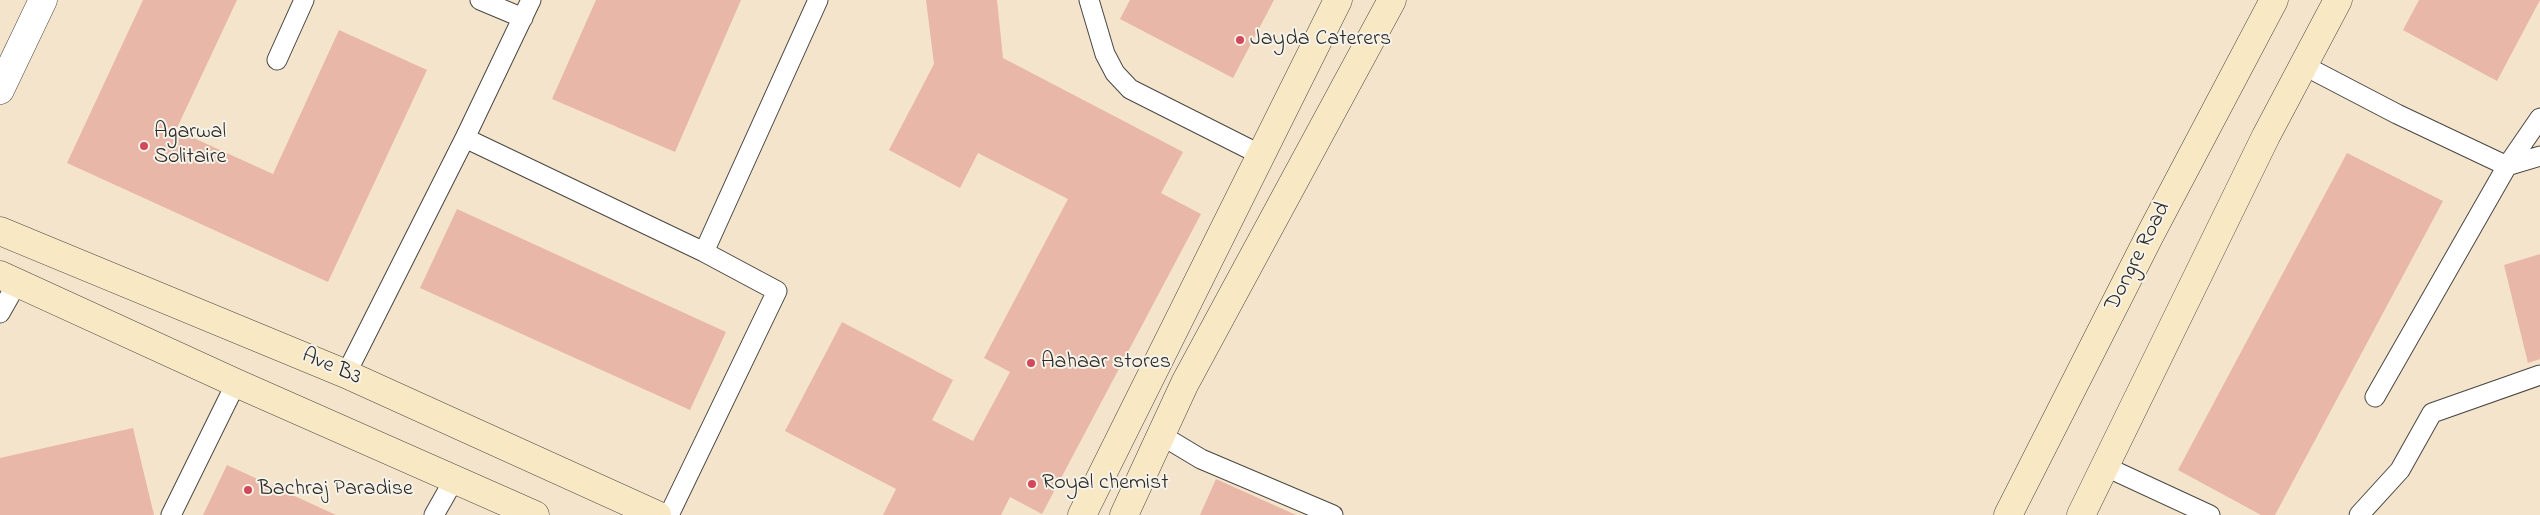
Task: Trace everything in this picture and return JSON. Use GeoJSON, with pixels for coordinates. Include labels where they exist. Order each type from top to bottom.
{"type":"FeatureCollection","features":[{"type":"Feature","properties":{"kind":"street"},"geometry":{"type":"LineString","coordinates":[[0,90],[43,0]]}},
{"type":"Feature","properties":{"kind":"street"},"geometry":{"type":"LineString","coordinates":[[1082,515],[1338,0]]}},
{"type":"Feature","properties":{"kind":"street"},"geometry":{"type":"LineString","coordinates":[[1124,515],[1185,383],[1392,0]]}},
{"type":"Feature","properties":{"kind":"street","name":"Dongre Road"},"geometry":{"type":"LineString","coordinates":[[2008,515],[2150,234],[2274,0]]}},
{"type":"Feature","properties":{"kind":"street"},"geometry":{"type":"LineString","coordinates":[[2080,515],[2266,136],[2338,0]]}},
{"type":"Feature","properties":{"kind":"street","name":"Ave B3"},"geometry":{"type":"LineString","coordinates":[[0,231],[346,374],[657,515]]}},
{"type":"Feature","properties":{"kind":"street"},"geometry":{"type":"LineString","coordinates":[[8,279],[236,383],[455,478],[535,515]]}},
{"type":"Feature","properties":{"kind":"lane"},"geometry":{"type":"LineString","coordinates":[[277,60],[304,0]]}},
{"type":"Feature","properties":{"kind":"lane"},"geometry":{"type":"LineString","coordinates":[[480,0],[523,18]]}},
{"type":"Feature","properties":{"kind":"lane"},"geometry":{"type":"LineString","coordinates":[[346,374],[465,138],[531,0]]}},
{"type":"Feature","properties":{"kind":"lane"},"geometry":{"type":"LineString","coordinates":[[704,252],[818,0]]}},
{"type":"Feature","properties":{"kind":"lane"},"geometry":{"type":"LineString","coordinates":[[1089,0],[1105,54],[1115,73],[1130,89],[1261,155]]}},
{"type":"Feature","properties":{"kind":"lane"},"geometry":{"type":"LineString","coordinates":[[2303,65],[2396,114],[2507,166],[2540,156]]}},
{"type":"Feature","properties":{"kind":"lane"},"geometry":{"type":"LineString","coordinates":[[2375,396],[2507,166],[2540,118]]}},
{"type":"Feature","properties":{"kind":"lane"},"geometry":{"type":"LineString","coordinates":[[465,138],[704,252],[777,291],[669,515]]}},
{"type":"Feature","properties":{"kind":"lane"},"geometry":{"type":"LineString","coordinates":[[0,313],[8,279]]}},
{"type":"Feature","properties":{"kind":"lane"},"geometry":{"type":"LineString","coordinates":[[2359,515],[2400,470],[2432,413],[2540,375]]}},
{"type":"Feature","properties":{"kind":"lane"},"geometry":{"type":"LineString","coordinates":[[171,515],[236,383]]}},
{"type":"Feature","properties":{"kind":"lane"},"geometry":{"type":"LineString","coordinates":[[1161,435],[1201,459],[1333,515]]}},
{"type":"Feature","properties":{"kind":"lane"},"geometry":{"type":"LineString","coordinates":[[2104,466],[2210,515]]}},
{"type":"Feature","properties":{"kind":"lane"},"geometry":{"type":"LineString","coordinates":[[434,515],[455,478]]}},
{"type":"Feature","properties":{"kind":"building","name":"Agarwal Solitaire"},"geometry":{"type":"Polygon","coordinates":[[[143,0],[237,0],[176,130],[273,174],[339,30],[427,70],[328,282],[67,163],[143,0]]]}},
{"type":"Feature","properties":{"kind":"building"},"geometry":{"type":"Polygon","coordinates":[[[596,0],[741,0],[675,152],[552,99],[596,0]]]}},
{"type":"Feature","properties":{"kind":"building"},"geometry":{"type":"Polygon","coordinates":[[[926,0],[997,0],[1003,58],[1183,152],[1161,193],[1201,214],[1042,514],[1010,497],[1001,515],[883,515],[896,489],[785,431],[842,322],[953,380],[932,420],[973,441],[1010,372],[984,358],[1068,199],[978,153],[960,188],[889,150],[934,64],[926,0]]]}},
{"type":"Feature","properties":{"kind":"building"},"geometry":{"type":"Polygon","coordinates":[[[1130,0],[1274,0],[1233,78],[1120,19],[1130,0]]]}},
{"type":"Feature","properties":{"kind":"building"},"geometry":{"type":"Polygon","coordinates":[[[2419,0],[2540,0],[2497,81],[2403,30],[2419,0]]]}},
{"type":"Feature","properties":{"kind":"building"},"geometry":{"type":"Polygon","coordinates":[[[2347,153],[2443,201],[2275,515],[2261,515],[2178,470],[2347,153]]]}},
{"type":"Feature","properties":{"kind":"building"},"geometry":{"type":"Polygon","coordinates":[[[457,209],[726,332],[690,410],[420,288],[457,209]]]}},
{"type":"Feature","properties":{"kind":"building"},"geometry":{"type":"Polygon","coordinates":[[[2540,254],[2540,359],[2528,363],[2504,265],[2540,254]]]}},
{"type":"Feature","properties":{"kind":"building"},"geometry":{"type":"Polygon","coordinates":[[[133,428],[154,515],[0,515],[0,458],[133,428]]]}},
{"type":"Feature","properties":{"kind":"building","name":"Bachraj Paradise"},"geometry":{"type":"Polygon","coordinates":[[[227,465],[336,515],[203,515],[227,465]]]}},
{"type":"Feature","properties":{"kind":"building"},"geometry":{"type":"Polygon","coordinates":[[[1216,479],[1296,515],[1200,515],[1216,479]]]}},
{"type":"Feature","properties":{"kind":"place","name":"Jayda Caterers"},"geometry":{"type":"Point","coordinates":[1240,40]}},
{"type":"Feature","properties":{"kind":"place","name":"Agarwal Solitaire"},"geometry":{"type":"Point","coordinates":[144,146]}},
{"type":"Feature","properties":{"kind":"place","name":"Aahaar stores"},"geometry":{"type":"Point","coordinates":[1031,363]}},
{"type":"Feature","properties":{"kind":"place","name":"Royal chemist"},"geometry":{"type":"Point","coordinates":[1032,484]}},
{"type":"Feature","properties":{"kind":"place","name":"Bachraj Paradise"},"geometry":{"type":"Point","coordinates":[248,490]}}]}
